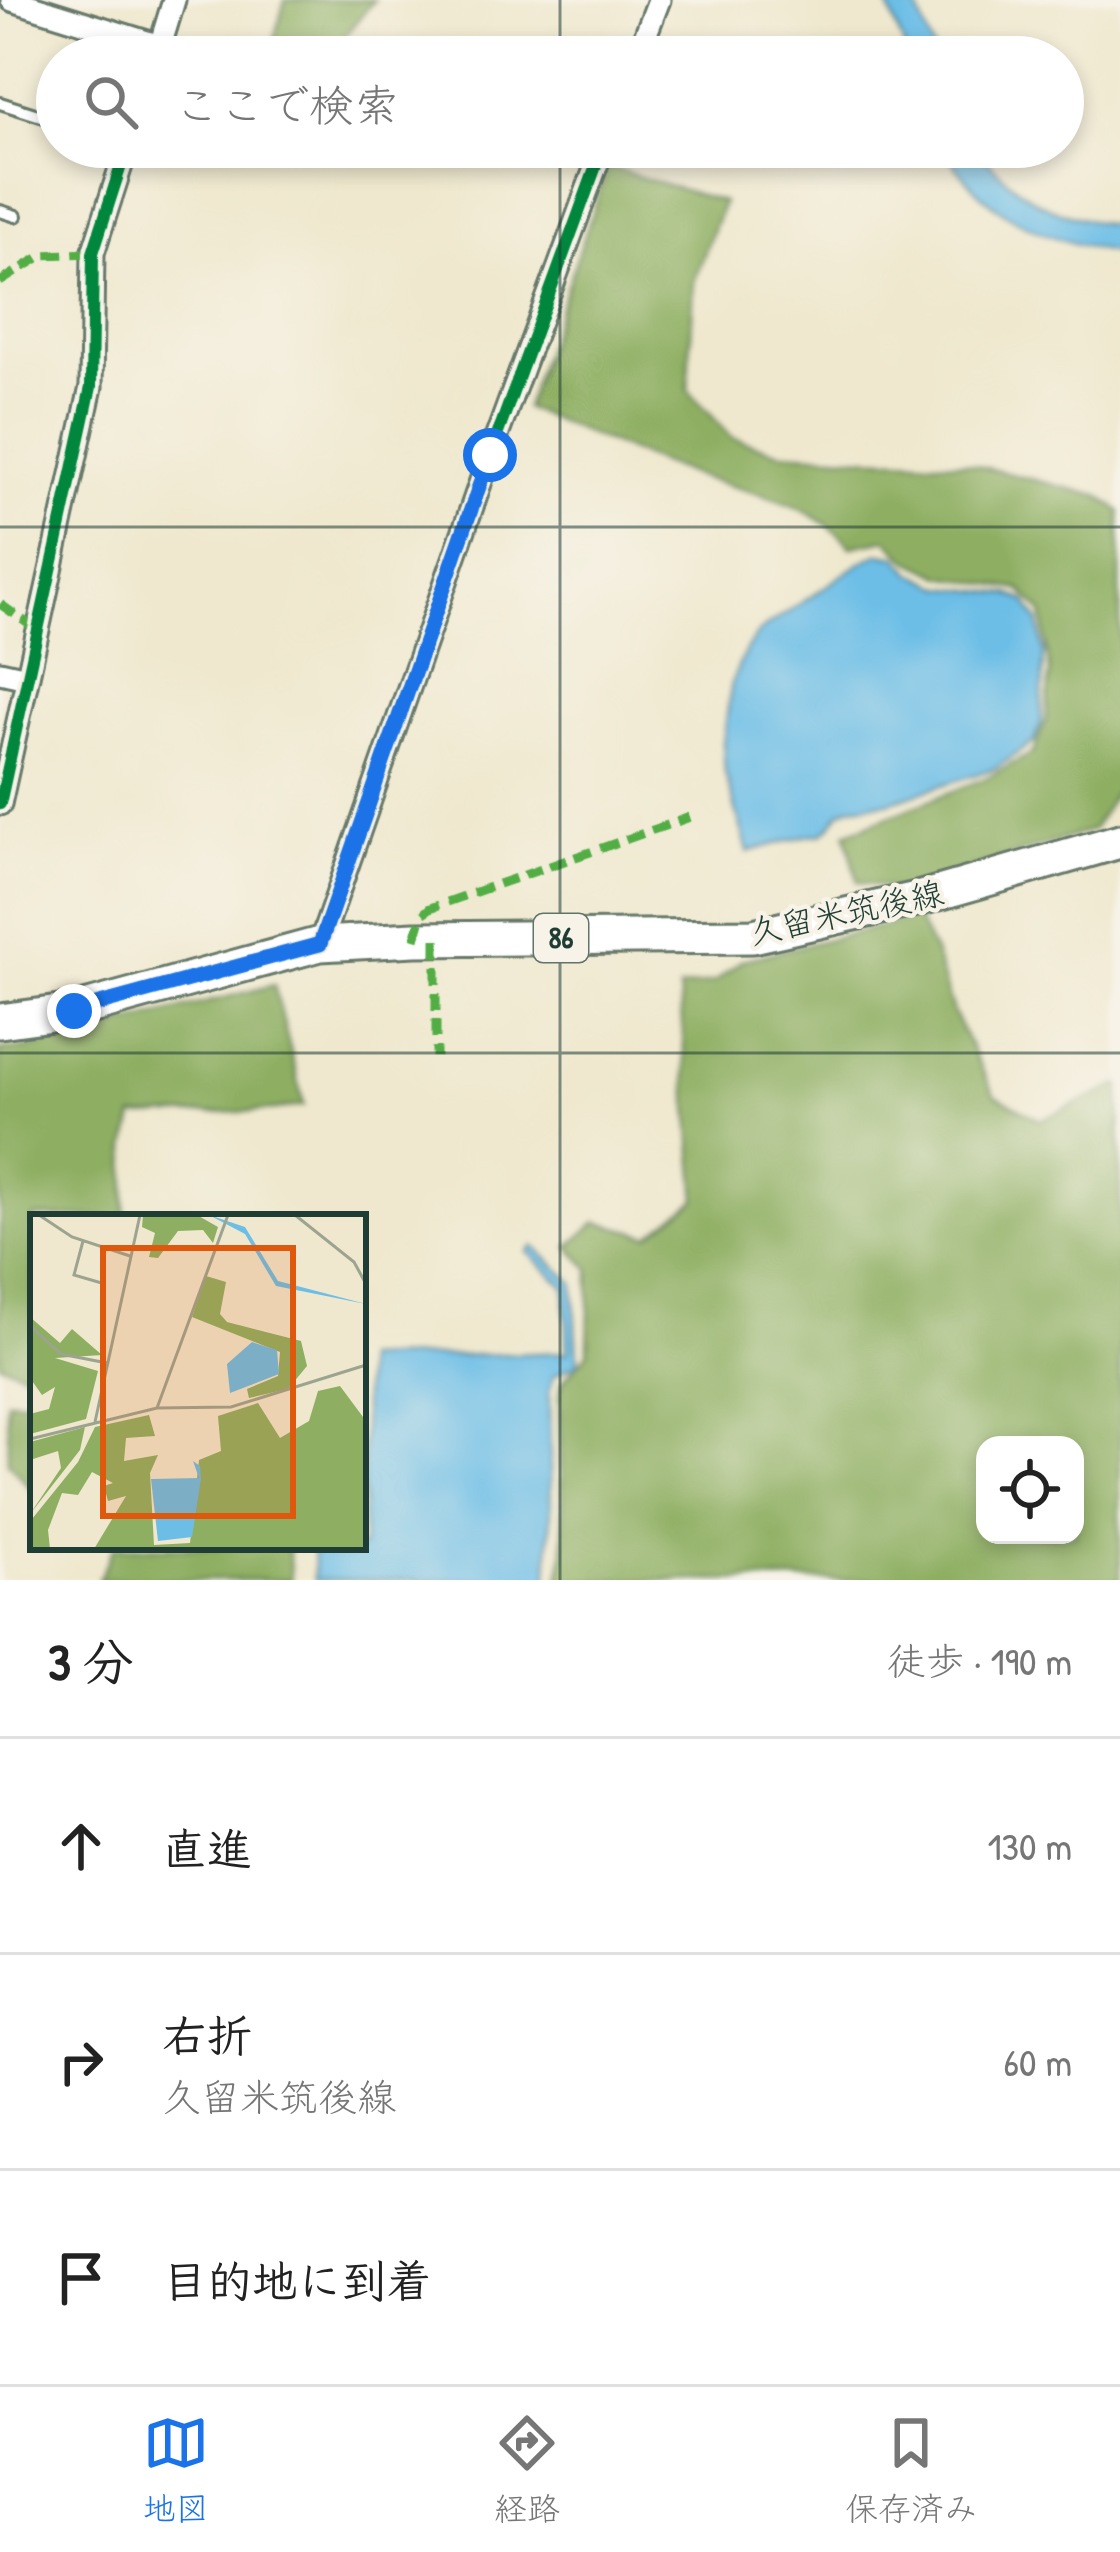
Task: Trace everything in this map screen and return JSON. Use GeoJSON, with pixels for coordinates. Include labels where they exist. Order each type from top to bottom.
{"type":"FeatureCollection","features":[{"type":"Feature","properties":{"kind":"main road","name":"久留米筑後線"},"geometry":{"type":"LineString","coordinates":[[0,1021],[74,1011],[320,944],[754,937],[921,898],[1120,841]]}},
{"type":"Feature","properties":{"kind":"street"},"geometry":{"type":"LineString","coordinates":[[12,0],[113,36]]}},
{"type":"Feature","properties":{"kind":"street"},"geometry":{"type":"LineString","coordinates":[[163,36],[174,0]]}},
{"type":"Feature","properties":{"kind":"street"},"geometry":{"type":"LineString","coordinates":[[645,36],[659,0]]}},
{"type":"Feature","properties":{"kind":"street"},"geometry":{"type":"LineString","coordinates":[[0,804],[92,387],[93,253],[120,168]]}},
{"type":"Feature","properties":{"kind":"street"},"geometry":{"type":"LineString","coordinates":[[320,944],[595,168]]}},
{"type":"Feature","properties":{"kind":"street"},"geometry":{"type":"LineString","coordinates":[[0,672],[27,678]]}},
{"type":"Feature","properties":{"kind":"lane"},"geometry":{"type":"LineString","coordinates":[[0,104],[36,115]]}},
{"type":"Feature","properties":{"kind":"lane"},"geometry":{"type":"LineString","coordinates":[[0,211],[16,216]]}},
{"type":"Feature","properties":{"kind":"green space"},"geometry":{"type":"Polygon","coordinates":[[[285,0],[374,0],[344,36],[275,36],[285,0]]]}},
{"type":"Feature","properties":{"kind":"green space"},"geometry":{"type":"Polygon","coordinates":[[[608,168],[723,202],[694,282],[688,390],[732,438],[781,452],[967,463],[1099,496],[1120,511],[1120,784],[1092,830],[901,891],[858,882],[846,833],[984,779],[1033,753],[1046,720],[1050,671],[1042,612],[1021,590],[943,576],[907,559],[887,539],[851,546],[796,507],[670,467],[525,408],[608,168]]]}},
{"type":"Feature","properties":{"kind":"green space"},"geometry":{"type":"Polygon","coordinates":[[[914,914],[934,952],[953,1012],[994,1094],[1040,1120],[1120,1085],[1120,1580],[559,1580],[564,1553],[559,1396],[563,1381],[588,1353],[590,1269],[569,1247],[597,1222],[649,1235],[697,1200],[679,989],[715,982],[742,960],[891,924],[914,914]]]}},
{"type":"Feature","properties":{"kind":"green space"},"geometry":{"type":"Polygon","coordinates":[[[274,985],[304,1105],[134,1117],[127,1147],[125,1214],[30,1214],[30,1375],[0,1363],[0,1050],[31,1048],[274,985]]]}},
{"type":"Feature","properties":{"kind":"green space"},"geometry":{"type":"Polygon","coordinates":[[[7,1400],[30,1401],[30,1488],[8,1462],[7,1400]]]}},
{"type":"Feature","properties":{"kind":"green space"},"geometry":{"type":"Polygon","coordinates":[[[113,1550],[288,1550],[291,1580],[98,1580],[113,1550]]]}},
{"type":"Feature","properties":{"kind":"water"},"geometry":{"type":"Polygon","coordinates":[[[886,0],[914,0],[928,36],[900,36],[886,0]]]}},
{"type":"Feature","properties":{"kind":"water"},"geometry":{"type":"Polygon","coordinates":[[[958,168],[995,168],[1039,202],[1075,217],[1120,227],[1120,254],[1066,241],[1019,222],[997,208],[958,168]]]}},
{"type":"Feature","properties":{"kind":"water"},"geometry":{"type":"Polygon","coordinates":[[[880,553],[897,556],[911,572],[942,587],[1009,594],[1026,601],[1038,621],[1044,652],[1041,724],[1034,742],[996,768],[889,802],[851,806],[821,834],[748,852],[725,773],[723,742],[732,681],[760,631],[880,553]]]}},
{"type":"Feature","properties":{"kind":"water"},"geometry":{"type":"Polygon","coordinates":[[[534,1246],[574,1283],[578,1363],[554,1375],[549,1392],[548,1580],[314,1580],[313,1550],[366,1550],[366,1359],[568,1352],[565,1287],[528,1252],[534,1246]]]}},
{"type":"Feature","properties":{"kind":"marked path"},"geometry":{"type":"LineString","coordinates":[[0,282],[43,255],[93,253]]}},
{"type":"Feature","properties":{"kind":"marked path"},"geometry":{"type":"LineString","coordinates":[[0,604],[40,632]]}},
{"type":"Feature","properties":{"kind":"marked path"},"geometry":{"type":"LineString","coordinates":[[415,939],[422,915],[430,908],[690,817]]}},
{"type":"Feature","properties":{"kind":"marked path"},"geometry":{"type":"LineString","coordinates":[[436,939],[436,1057]]}},
{"type":"Feature","properties":{"kind":"cycle path"},"geometry":{"type":"LineString","coordinates":[[0,804],[91,387],[93,253],[120,168]]}},
{"type":"Feature","properties":{"kind":"cycle path"},"geometry":{"type":"LineString","coordinates":[[320,944],[595,168]]}},
{"type":"Feature","properties":{"kind":"route"},"geometry":{"type":"LineString","coordinates":[[74,1011],[320,944],[490,455]]}}]}
